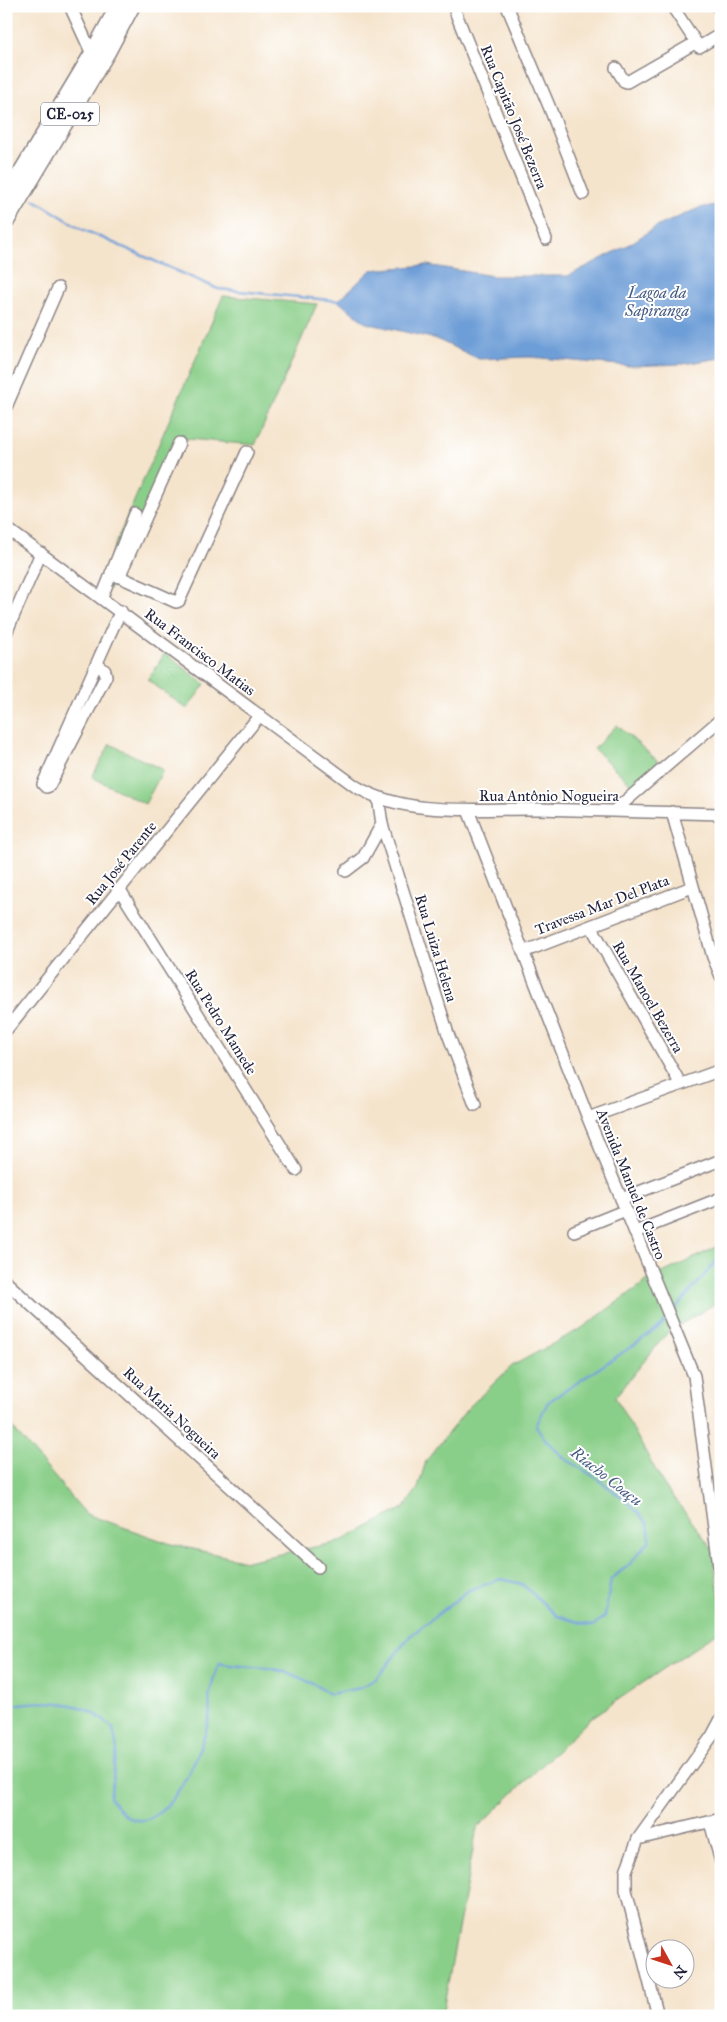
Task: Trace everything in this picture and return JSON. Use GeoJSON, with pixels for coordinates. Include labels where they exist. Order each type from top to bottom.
{"type":"FeatureCollection","features":[{"type":"Feature","properties":{"kind":"highway","name":"CE-025"},"geometry":{"type":"LineString","coordinates":[[6,197],[92,54],[118,6]]}},
{"type":"Feature","properties":{"kind":"highway","name":"CE-025"},"geometry":{"type":"LineString","coordinates":[[6,222],[107,53],[132,6]]}},
{"type":"Feature","properties":{"kind":"street"},"geometry":{"type":"LineString","coordinates":[[70,6],[92,54]]}},
{"type":"Feature","properties":{"kind":"street","name":"Rua Capitão José Bezerra"},"geometry":{"type":"LineString","coordinates":[[453,6],[546,239]]}},
{"type":"Feature","properties":{"kind":"street"},"geometry":{"type":"LineString","coordinates":[[507,6],[583,194]]}},
{"type":"Feature","properties":{"kind":"street"},"geometry":{"type":"LineString","coordinates":[[672,6],[697,45]]}},
{"type":"Feature","properties":{"kind":"street"},"geometry":{"type":"LineString","coordinates":[[717,6],[721,12]]}},
{"type":"Feature","properties":{"kind":"street"},"geometry":{"type":"LineString","coordinates":[[616,68],[624,81],[627,82],[721,34]]}},
{"type":"Feature","properties":{"kind":"street"},"geometry":{"type":"LineString","coordinates":[[6,407],[58,288]]}},
{"type":"Feature","properties":{"kind":"street"},"geometry":{"type":"LineString","coordinates":[[102,597],[115,575],[178,442]]}},
{"type":"Feature","properties":{"kind":"street"},"geometry":{"type":"LineString","coordinates":[[115,575],[176,602],[179,601],[247,452]]}},
{"type":"Feature","properties":{"kind":"street"},"geometry":{"type":"LineString","coordinates":[[115,575],[135,514]]}},
{"type":"Feature","properties":{"kind":"street","name":"Rua Francisco Matias"},"geometry":{"type":"LineString","coordinates":[[6,528],[121,611],[355,786],[378,797]]}},
{"type":"Feature","properties":{"kind":"street"},"geometry":{"type":"LineString","coordinates":[[6,634],[41,553]]}},
{"type":"Feature","properties":{"kind":"street"},"geometry":{"type":"LineString","coordinates":[[97,664],[105,671],[106,676],[49,786],[46,788],[43,784],[97,664],[121,611]]}},
{"type":"Feature","properties":{"kind":"street","name":"Rua José Parente"},"geometry":{"type":"LineString","coordinates":[[6,1030],[260,715]]}},
{"type":"Feature","properties":{"kind":"street"},"geometry":{"type":"LineString","coordinates":[[614,811],[721,719]]}},
{"type":"Feature","properties":{"kind":"street","name":"Rua Antônio Nogueira"},"geometry":{"type":"LineString","coordinates":[[378,797],[407,805],[468,810],[721,814]]}},
{"type":"Feature","properties":{"kind":"street","name":"Rua Luiza Helena"},"geometry":{"type":"LineString","coordinates":[[378,797],[382,824],[448,1034],[475,1105]]}},
{"type":"Feature","properties":{"kind":"street","name":"Avenida Manuel de Castro"},"geometry":{"type":"LineString","coordinates":[[468,810],[588,1118],[694,1376],[721,1581]]}},
{"type":"Feature","properties":{"kind":"street"},"geometry":{"type":"LineString","coordinates":[[672,812],[692,887],[717,955],[721,976]]}},
{"type":"Feature","properties":{"kind":"street"},"geometry":{"type":"LineString","coordinates":[[346,871],[363,858],[382,824]]}},
{"type":"Feature","properties":{"kind":"street","name":"Travessa Mar Del Plata"},"geometry":{"type":"LineString","coordinates":[[523,952],[692,887]]}},
{"type":"Feature","properties":{"kind":"street","name":"Rua Pedro Mamede"},"geometry":{"type":"LineString","coordinates":[[120,890],[296,1170]]}},
{"type":"Feature","properties":{"kind":"street","name":"Rua Manoel Bezerra"},"geometry":{"type":"LineString","coordinates":[[591,926],[680,1083]]}},
{"type":"Feature","properties":{"kind":"street"},"geometry":{"type":"LineString","coordinates":[[588,1118],[680,1083],[721,1070]]}},
{"type":"Feature","properties":{"kind":"street"},"geometry":{"type":"LineString","coordinates":[[574,1231],[623,1205],[721,1160]]}},
{"type":"Feature","properties":{"kind":"street"},"geometry":{"type":"LineString","coordinates":[[635,1232],[721,1198]]}},
{"type":"Feature","properties":{"kind":"street","name":"Rua Maria Nogueira"},"geometry":{"type":"LineString","coordinates":[[6,1282],[318,1567]]}},
{"type":"Feature","properties":{"kind":"street"},"geometry":{"type":"LineString","coordinates":[[658,2016],[626,1890],[626,1871],[638,1839],[712,1736],[721,1719]]}},
{"type":"Feature","properties":{"kind":"street"},"geometry":{"type":"LineString","coordinates":[[638,1839],[715,1821],[721,1862]]}},
{"type":"Feature","properties":{"kind":"green space"},"geometry":{"type":"Polygon","coordinates":[[[223,296],[317,304],[255,445],[177,438],[110,589],[99,582],[223,296]]]}},
{"type":"Feature","properties":{"kind":"green space"},"geometry":{"type":"Polygon","coordinates":[[[165,653],[205,684],[187,709],[148,680],[165,653]]]}},
{"type":"Feature","properties":{"kind":"green space"},"geometry":{"type":"Polygon","coordinates":[[[617,725],[660,763],[634,787],[594,749],[617,725]]]}},
{"type":"Feature","properties":{"kind":"green space"},"geometry":{"type":"Polygon","coordinates":[[[110,744],[163,770],[145,804],[92,777],[110,744]]]}},
{"type":"Feature","properties":{"kind":"green space"},"geometry":{"type":"Polygon","coordinates":[[[721,1245],[721,1300],[668,1332],[615,1397],[664,1485],[712,1548],[720,1601],[721,1630],[591,1718],[477,1828],[443,2010],[431,2016],[6,2016],[6,1420],[86,1514],[171,1544],[246,1561],[339,1542],[404,1508],[418,1488],[426,1461],[468,1408],[512,1366],[582,1328],[648,1280],[721,1245]]]}},
{"type":"Feature","properties":{"kind":"water","name":"Lagoa da Sapiranga"},"geometry":{"type":"Polygon","coordinates":[[[721,204],[721,358],[683,364],[630,366],[530,357],[479,359],[436,339],[366,323],[338,301],[371,270],[427,265],[493,276],[568,276],[628,245],[656,227],[699,208],[721,204]]]}},
{"type":"Feature","properties":{"kind":"waterway"},"geometry":{"type":"LineString","coordinates":[[33,199],[82,229],[218,289],[340,301]]}},
{"type":"Feature","properties":{"kind":"waterway","name":"Riacho Coaçu"},"geometry":{"type":"LineString","coordinates":[[671,1314],[721,1256]]}},
{"type":"Feature","properties":{"kind":"waterway","name":"Riacho Coaçu"},"geometry":{"type":"LineString","coordinates":[[6,1706],[37,1702],[78,1706],[98,1716],[113,1728],[117,1750],[110,1798],[125,1815],[140,1820],[154,1816],[168,1804],[191,1769],[206,1732],[210,1716],[210,1692],[219,1663],[234,1666],[270,1668],[305,1680],[330,1694],[360,1688],[377,1678],[410,1636],[469,1590],[501,1579],[522,1584],[557,1616],[593,1626],[605,1616],[611,1579],[629,1565],[650,1540],[648,1524],[630,1504],[598,1479],[564,1458],[545,1439],[536,1426],[548,1402],[631,1347],[666,1320]]}}]}
